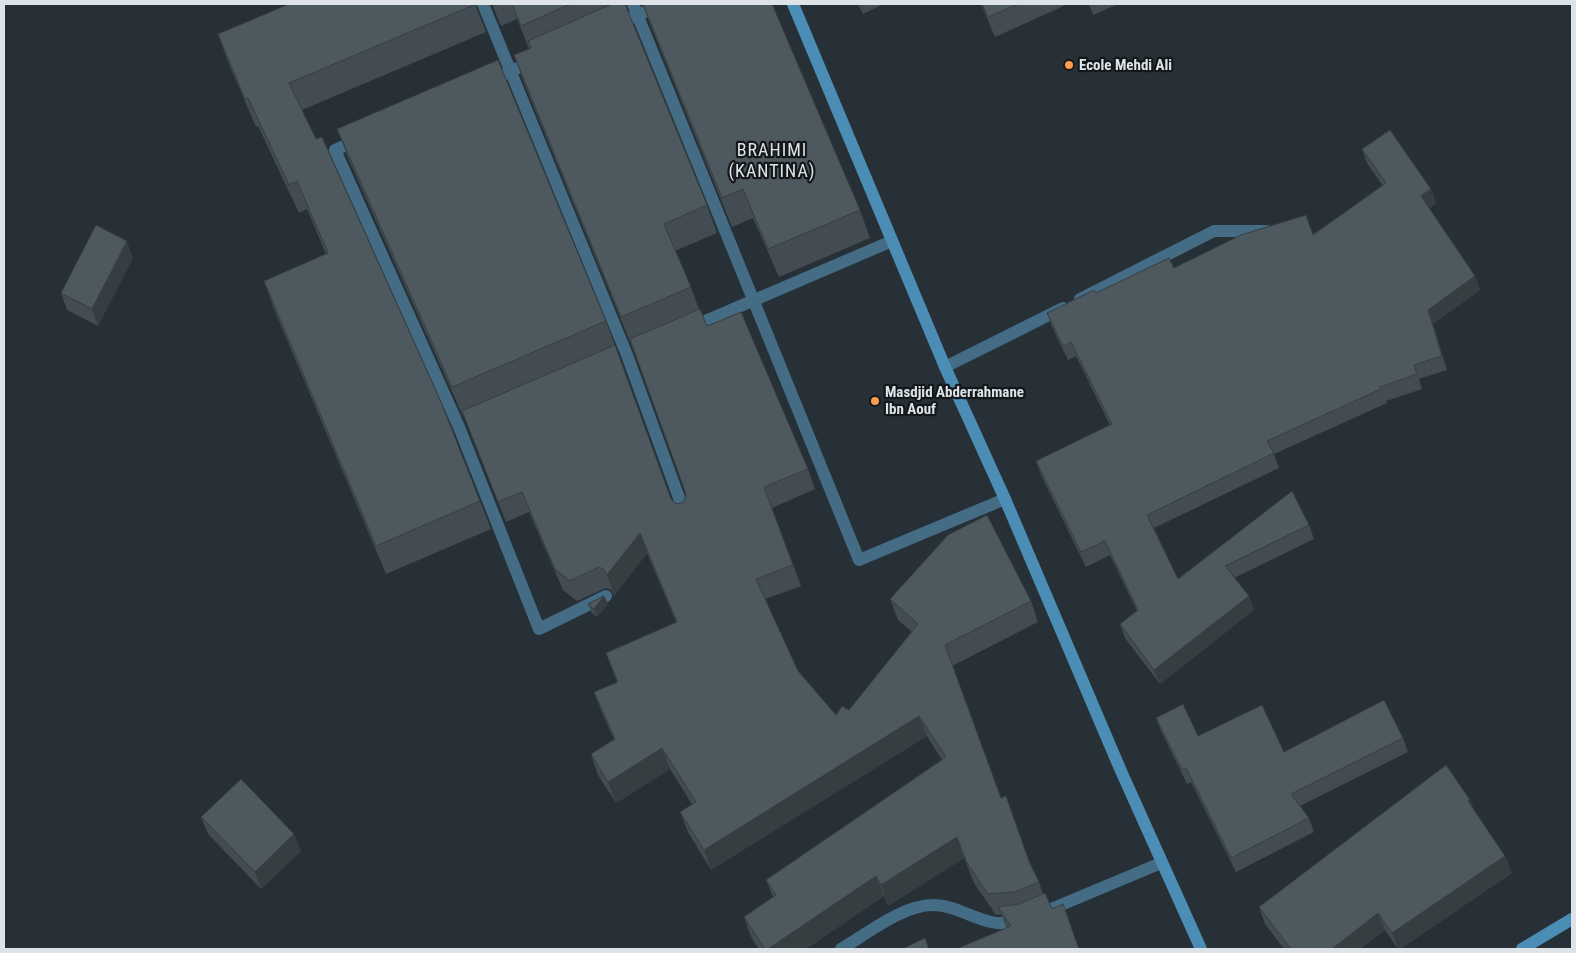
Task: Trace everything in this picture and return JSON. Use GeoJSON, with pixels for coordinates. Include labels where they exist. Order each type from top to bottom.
{"type":"FeatureCollection","features":[{"type":"Feature","properties":{"kind":"main road"},"geometry":{"type":"LineString","coordinates":[[793,4],[945,367],[1005,499],[1161,863],[1201,949]]}},
{"type":"Feature","properties":{"kind":"main road"},"geometry":{"type":"LineString","coordinates":[[1522,949],[1572,920]]}},
{"type":"Feature","properties":{"kind":"street"},"geometry":{"type":"LineString","coordinates":[[483,4],[627,355],[686,517]]}},
{"type":"Feature","properties":{"kind":"street"},"geometry":{"type":"LineString","coordinates":[[602,31],[636,9],[663,4]]}},
{"type":"Feature","properties":{"kind":"street"},"geometry":{"type":"LineString","coordinates":[[636,9],[859,560],[1005,499]]}},
{"type":"Feature","properties":{"kind":"street"},"geometry":{"type":"LineString","coordinates":[[475,87],[547,55]]}},
{"type":"Feature","properties":{"kind":"street"},"geometry":{"type":"LineString","coordinates":[[370,134],[335,150],[464,426],[539,629],[606,596]]}},
{"type":"Feature","properties":{"kind":"street"},"geometry":{"type":"LineString","coordinates":[[945,367],[1214,231],[1267,231]]}},
{"type":"Feature","properties":{"kind":"street"},"geometry":{"type":"LineString","coordinates":[[681,332],[892,241]]}},
{"type":"Feature","properties":{"kind":"street"},"geometry":{"type":"LineString","coordinates":[[841,949],[894,917],[920,906],[945,906],[992,923],[1009,924],[1025,920],[1161,863]]}},
{"type":"Feature","properties":{"kind":"building"},"geometry":{"type":"Polygon","coordinates":[[[289,4],[476,4],[289,83],[316,139],[322,137],[441,402],[480,501],[376,546],[264,281],[328,253],[297,181],[289,185],[248,98],[245,99],[218,34],[289,4]]]}},
{"type":"Feature","properties":{"kind":"building"},"geometry":{"type":"Polygon","coordinates":[[[512,4],[570,4],[521,26],[512,4]]]}},
{"type":"Feature","properties":{"kind":"building"},"geometry":{"type":"Polygon","coordinates":[[[612,4],[625,4],[707,205],[664,224],[691,287],[621,317],[514,55],[531,48],[528,41],[612,4]]]}},
{"type":"Feature","properties":{"kind":"building"},"geometry":{"type":"Polygon","coordinates":[[[643,4],[772,4],[860,210],[768,249],[743,189],[722,198],[643,4]]]}},
{"type":"Feature","properties":{"kind":"building"},"geometry":{"type":"Polygon","coordinates":[[[982,4],[1018,4],[988,17],[982,4]]]}},
{"type":"Feature","properties":{"kind":"building"},"geometry":{"type":"Polygon","coordinates":[[[498,60],[606,321],[452,387],[337,129],[498,60]]]}},
{"type":"Feature","properties":{"kind":"building"},"geometry":{"type":"Polygon","coordinates":[[[1390,130],[1431,189],[1421,196],[1475,276],[1428,310],[1442,356],[1414,365],[1417,374],[1380,387],[1381,389],[1267,441],[1274,453],[1147,515],[1178,579],[1292,491],[1309,525],[1225,566],[1249,596],[1154,670],[1120,624],[1138,610],[1105,541],[1081,552],[1036,461],[1112,424],[1071,342],[1063,346],[1047,313],[1094,290],[1096,293],[1169,258],[1174,268],[1241,235],[1306,215],[1313,235],[1386,183],[1362,149],[1390,130]]]}},
{"type":"Feature","properties":{"kind":"building"},"geometry":{"type":"Polygon","coordinates":[[[96,225],[127,241],[92,309],[61,293],[96,225]]]}},
{"type":"Feature","properties":{"kind":"building"},"geometry":{"type":"Polygon","coordinates":[[[700,309],[707,326],[741,312],[808,469],[764,487],[793,565],[756,579],[798,671],[836,715],[842,706],[849,710],[918,624],[890,599],[948,535],[987,515],[1031,601],[945,645],[1001,798],[1006,796],[1030,864],[1039,882],[1015,892],[988,894],[967,863],[957,837],[881,885],[876,876],[768,949],[765,949],[744,917],[776,895],[766,880],[946,757],[919,716],[704,850],[680,812],[696,802],[662,748],[608,782],[591,754],[615,739],[594,692],[618,682],[606,653],[677,622],[640,533],[607,575],[599,567],[570,581],[555,569],[522,492],[498,502],[462,411],[615,345],[671,499],[677,504],[684,502],[686,494],[630,339],[700,309]]]}},
{"type":"Feature","properties":{"kind":"building"},"geometry":{"type":"Polygon","coordinates":[[[604,596],[594,609],[588,604],[604,596]]]}},
{"type":"Feature","properties":{"kind":"building"},"geometry":{"type":"Polygon","coordinates":[[[1384,700],[1403,738],[1291,794],[1309,818],[1231,858],[1186,768],[1182,770],[1156,718],[1183,704],[1198,736],[1262,705],[1284,752],[1384,700]]]}},
{"type":"Feature","properties":{"kind":"building"},"geometry":{"type":"Polygon","coordinates":[[[1446,765],[1505,856],[1392,933],[1378,913],[1332,949],[1291,949],[1259,907],[1446,765]]]}},
{"type":"Feature","properties":{"kind":"building"},"geometry":{"type":"Polygon","coordinates":[[[241,779],[294,834],[255,872],[201,817],[241,779]]]}},
{"type":"Feature","properties":{"kind":"building"},"geometry":{"type":"Polygon","coordinates":[[[1045,893],[1052,909],[1063,904],[1079,949],[956,949],[1011,926],[998,907],[1019,904],[1045,893]]]}},
{"type":"Feature","properties":{"kind":"building"},"geometry":{"type":"Polygon","coordinates":[[[925,938],[929,949],[902,949],[925,938]]]}},
{"type":"Feature","properties":{"kind":"place","name":"Ecole Mehdi Ali"},"geometry":{"type":"Point","coordinates":[1069,65]}},
{"type":"Feature","properties":{"kind":"place","name":"Masdjid Abderrahmane Ibn Aouf"},"geometry":{"type":"Point","coordinates":[875,401]}},
{"type":"Feature","properties":{"kind":"district","name":"BRAHIMI (KANTINA)"},"geometry":{"type":"Point","coordinates":[772,160]}}]}
